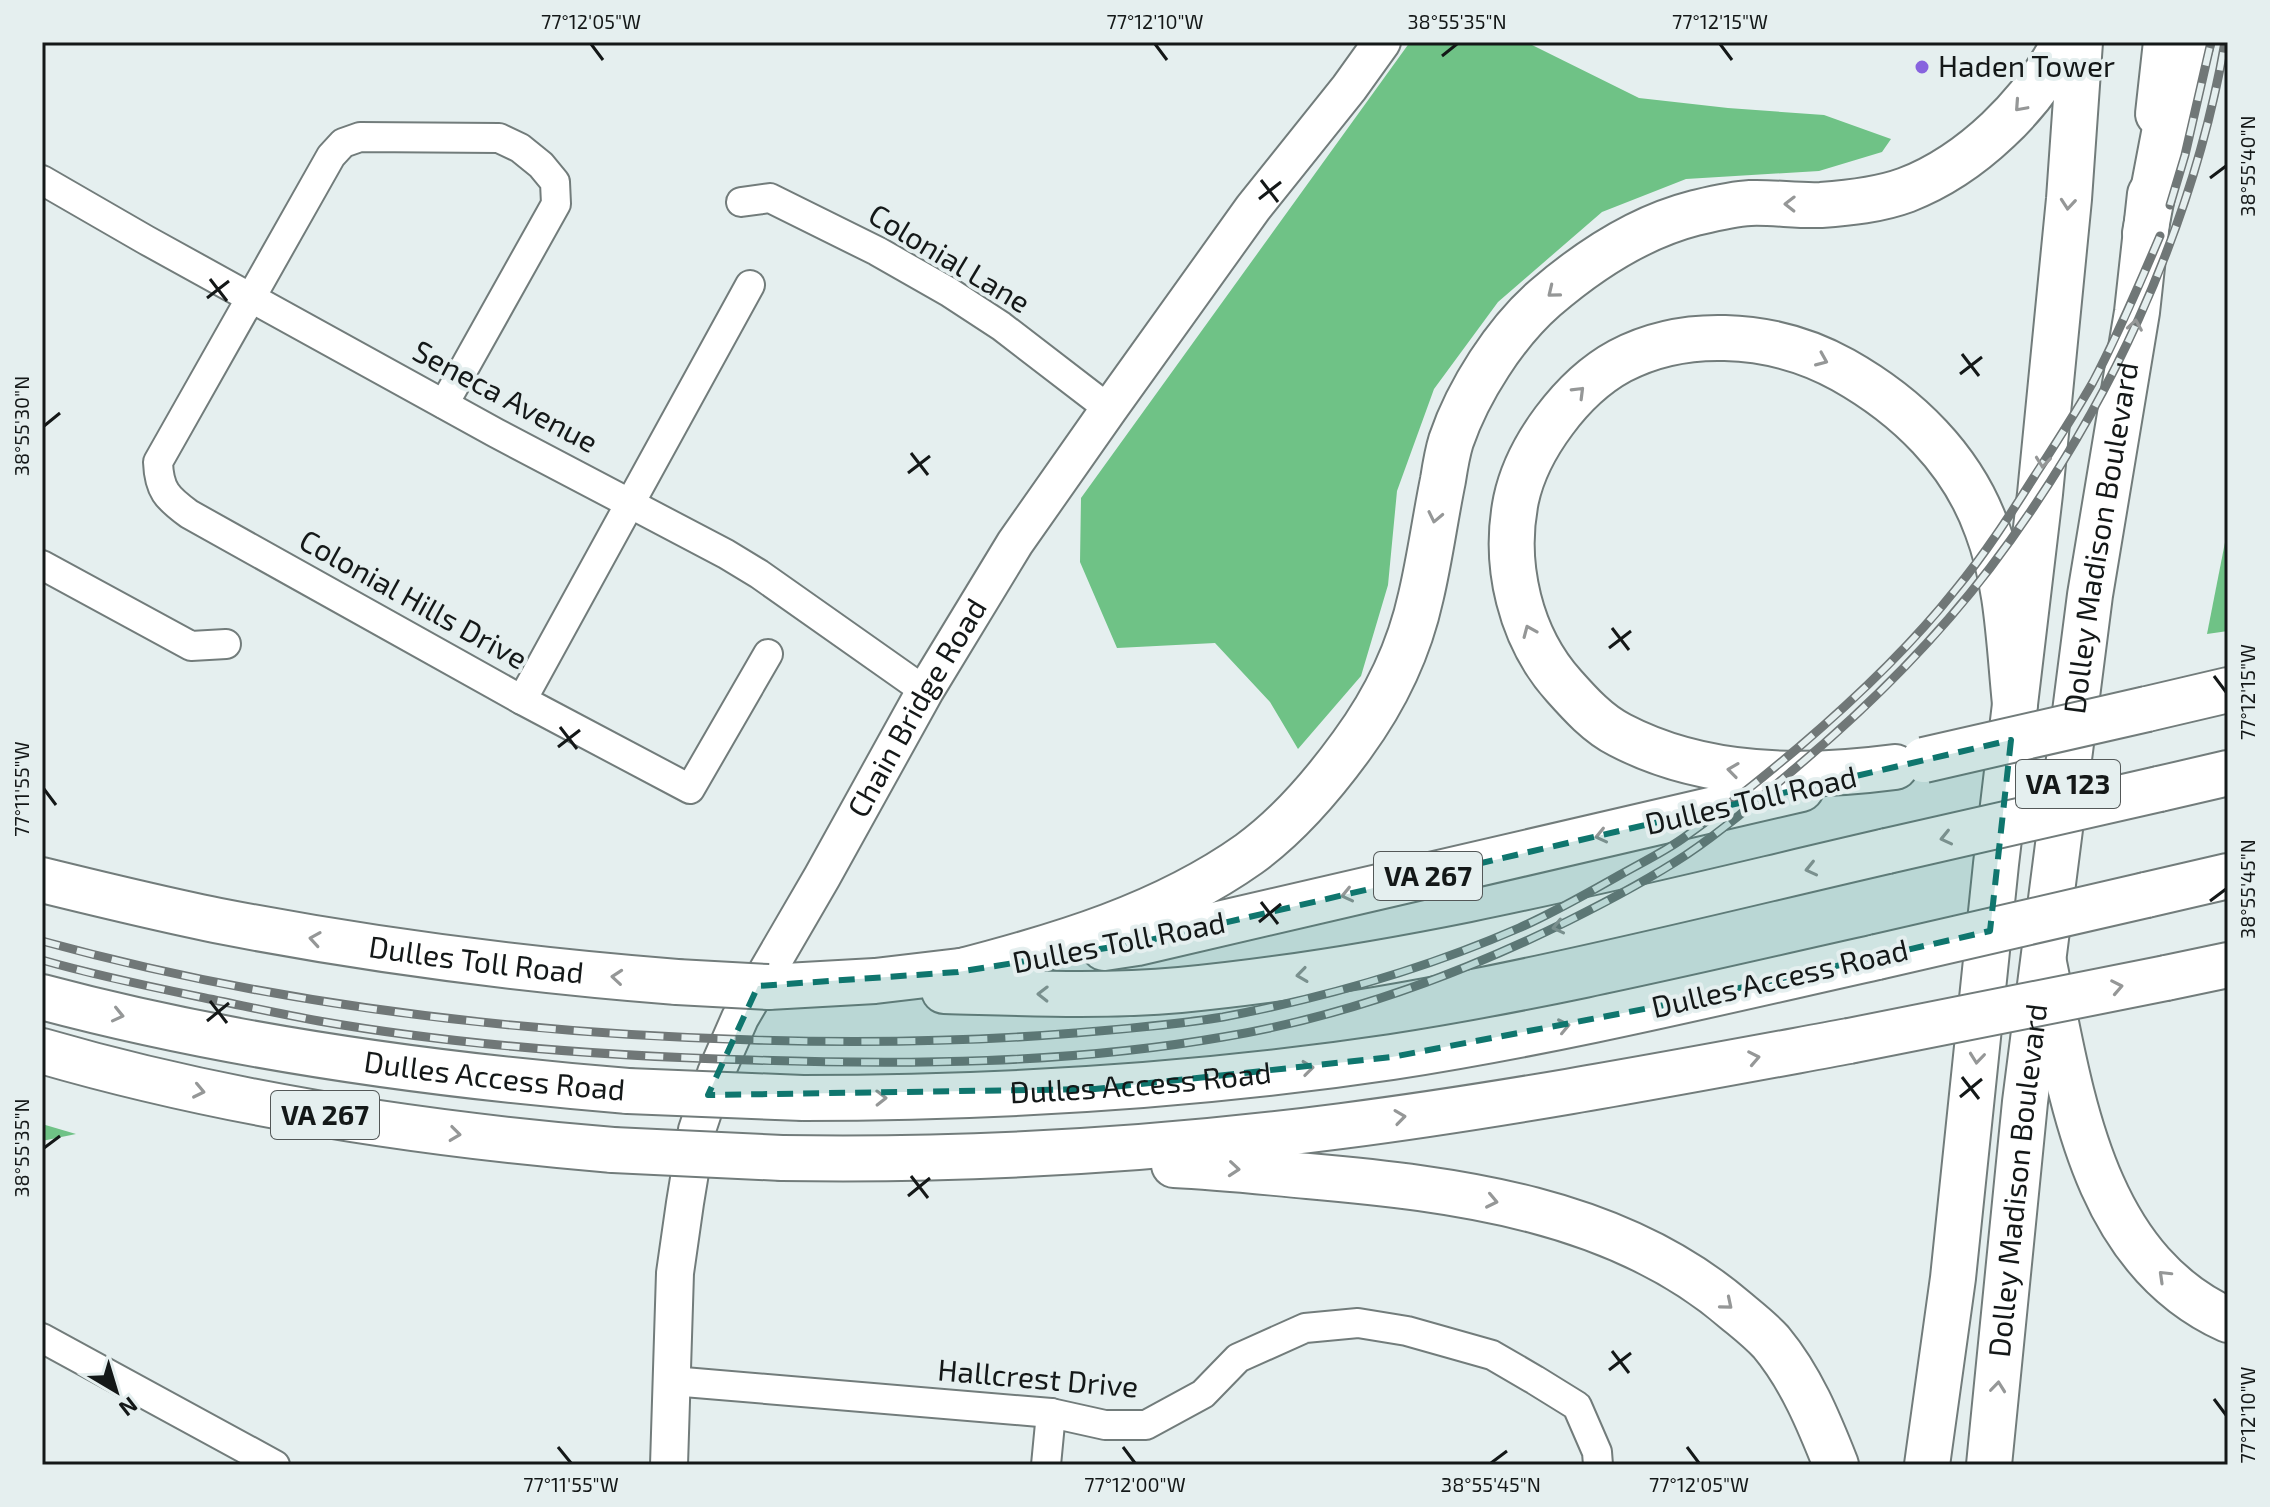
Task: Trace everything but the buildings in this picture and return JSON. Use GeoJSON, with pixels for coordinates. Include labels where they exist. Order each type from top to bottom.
{"type":"FeatureCollection","features":[{"type":"Feature","properties":{"kind":"main road"},"geometry":{"type":"LineString","coordinates":[[958,972],[1117,923],[1166,903],[1211,879],[1252,852],[1285,823],[1333,772],[1391,684],[1410,640],[1422,595],[1451,442],[1474,390],[1502,346],[1542,300],[1589,263],[1641,234],[1693,213],[1748,203],[1820,205],[1873,199],[1908,189],[1950,167],[2010,117],[2036,89],[2064,42]]}},
{"type":"Feature","properties":{"kind":"main road","name":"Dolley Madison Boulevard"},"geometry":{"type":"LineString","coordinates":[[1927,1465],[1955,1264],[2042,479],[2069,199],[2080,42]]}},
{"type":"Feature","properties":{"kind":"main road","name":"Dolley Madison Boulevard"},"geometry":{"type":"LineString","coordinates":[[1989,1465],[2025,1102],[2090,595],[2137,312],[2166,42]]}},
{"type":"Feature","properties":{"kind":"main road"},"geometry":{"type":"LineString","coordinates":[[2145,233],[2165,128],[2191,42]]}},
{"type":"Feature","properties":{"kind":"main road"},"geometry":{"type":"LineString","coordinates":[[1910,764],[1845,773],[1782,774],[1727,769],[1675,758],[1617,734],[1585,710],[1549,669],[1527,629],[1515,585],[1512,542],[1516,499],[1549,426],[1590,382],[1620,361],[1662,344],[1704,337],[1745,339],[1792,348],[1825,360],[1868,384],[1910,417],[1941,448],[1964,478],[1987,528],[1999,573],[2015,704]]}},
{"type":"Feature","properties":{"kind":"main road","name":"Dulles Toll Road"},"geometry":{"type":"LineString","coordinates":[[42,880],[208,919],[359,946],[494,965],[768,987],[860,985],[1137,943],[2228,690]]}},
{"type":"Feature","properties":{"kind":"main road"},"geometry":{"type":"LineString","coordinates":[[860,985],[1053,995],[1177,990],[1298,976],[1425,956],[2228,773]]}},
{"type":"Feature","properties":{"kind":"main road","name":"Dulles Access Road"},"geometry":{"type":"LineString","coordinates":[[42,997],[260,1045],[506,1081],[628,1091],[803,1098],[942,1097],[1095,1089],[1249,1075],[1392,1057],[1541,1031],[2228,876]]}},
{"type":"Feature","properties":{"kind":"main road"},"geometry":{"type":"LineString","coordinates":[[2044,963],[2074,1110],[2103,1189],[2127,1231],[2152,1265],[2181,1292],[2228,1320]]}},
{"type":"Feature","properties":{"kind":"main road","name":"VA 267"},"geometry":{"type":"LineString","coordinates":[[42,1051],[161,1083],[363,1121],[517,1141],[613,1150],[782,1158],[988,1156],[1186,1143],[1344,1126],[1677,1073],[2193,975],[2228,965]]}},
{"type":"Feature","properties":{"kind":"main road"},"geometry":{"type":"LineString","coordinates":[[988,1156],[1181,1165],[1410,1186],[1497,1201],[1578,1223],[1625,1241],[1674,1266],[1719,1297],[1761,1332],[1798,1382],[1821,1425],[1836,1465]]}},
{"type":"Feature","properties":{"kind":"street","name":"Chain Bridge Road"},"geometry":{"type":"LineString","coordinates":[[669,1465],[675,1273],[680,1236],[697,1130],[716,1073],[740,1018],[988,586],[1109,409],[1253,208],[1382,42]]}},
{"type":"Feature","properties":{"kind":"street","name":"Colonial Hills Drive"},"geometry":{"type":"LineString","coordinates":[[444,404],[556,204],[555,182],[541,165],[520,148],[499,138],[360,137],[343,143],[331,156],[158,462],[159,481],[171,501],[189,514],[522,700],[690,789],[768,654]]}},
{"type":"Feature","properties":{"kind":"street","name":"Seneca Avenue"},"geometry":{"type":"LineString","coordinates":[[42,180],[444,404],[726,554],[925,691]]}},
{"type":"Feature","properties":{"kind":"street","name":"Colonial Lane"},"geometry":{"type":"LineString","coordinates":[[741,202],[770,198],[877,251],[1001,326],[1109,409]]}},
{"type":"Feature","properties":{"kind":"street"},"geometry":{"type":"LineString","coordinates":[[522,700],[750,285]]}},
{"type":"Feature","properties":{"kind":"street"},"geometry":{"type":"LineString","coordinates":[[42,565],[191,646],[226,644]]}},
{"type":"Feature","properties":{"kind":"street","name":"Hallcrest Drive"},"geometry":{"type":"LineString","coordinates":[[672,1381],[1051,1413],[1105,1425],[1146,1425],[1203,1394],[1238,1358],[1305,1328],[1358,1323],[1407,1331],[1492,1355],[1535,1380],[1577,1406],[1597,1452],[1598,1465]]}},
{"type":"Feature","properties":{"kind":"street"},"geometry":{"type":"LineString","coordinates":[[42,1338],[275,1465]]}},
{"type":"Feature","properties":{"kind":"street"},"geometry":{"type":"LineString","coordinates":[[1046,1465],[1051,1413]]}},
{"type":"Feature","properties":{"kind":"highlighted area"},"geometry":{"type":"Polygon","coordinates":[[[2011,740],[1990,931],[1660,1006],[1392,1057],[1095,1089],[708,1095],[758,986],[958,972],[1137,943],[2011,740]]]}},
{"type":"Feature","properties":{"kind":"green space"},"geometry":{"type":"Polygon","coordinates":[[[1410,42],[1526,42],[1639,98],[1824,115],[1891,139],[1882,152],[1819,171],[1686,179],[1602,212],[1498,302],[1434,389],[1397,491],[1388,585],[1361,676],[1298,749],[1270,702],[1215,643],[1117,648],[1080,562],[1081,498],[1410,42]]]}},
{"type":"Feature","properties":{"kind":"green space"},"geometry":{"type":"Polygon","coordinates":[[[2228,527],[2228,631],[2207,634],[2228,527]]]}},
{"type":"Feature","properties":{"kind":"green space"},"geometry":{"type":"Polygon","coordinates":[[[42,1124],[76,1134],[42,1141],[42,1124]]]}},
{"type":"Feature","properties":{"kind":"railway"},"geometry":{"type":"LineString","coordinates":[[2170,205],[2211,42]]}},
{"type":"Feature","properties":{"kind":"railway"},"geometry":{"type":"LineString","coordinates":[[42,960],[121,980],[290,1015],[426,1037],[642,1056],[928,1062],[1106,1053],[1223,1037],[1356,1006],[1485,959],[1613,898],[1672,864],[1713,835],[1819,748],[1871,700],[1921,650],[1968,596],[2032,509],[2071,448],[2139,319],[2191,183],[2225,42]]}},
{"type":"Feature","properties":{"kind":"railway"},"geometry":{"type":"LineString","coordinates":[[42,941],[217,982],[394,1012],[573,1031],[793,1041],[994,1038],[1168,1025],[1298,1001],[1410,969],[1532,922],[1674,844],[1785,759],[1881,672],[1967,576],[2057,442],[2102,364],[2160,236]]}},
{"type":"Feature","properties":{"kind":"place","name":"Haden Tower"},"geometry":{"type":"Point","coordinates":[1922,67]}}]}
